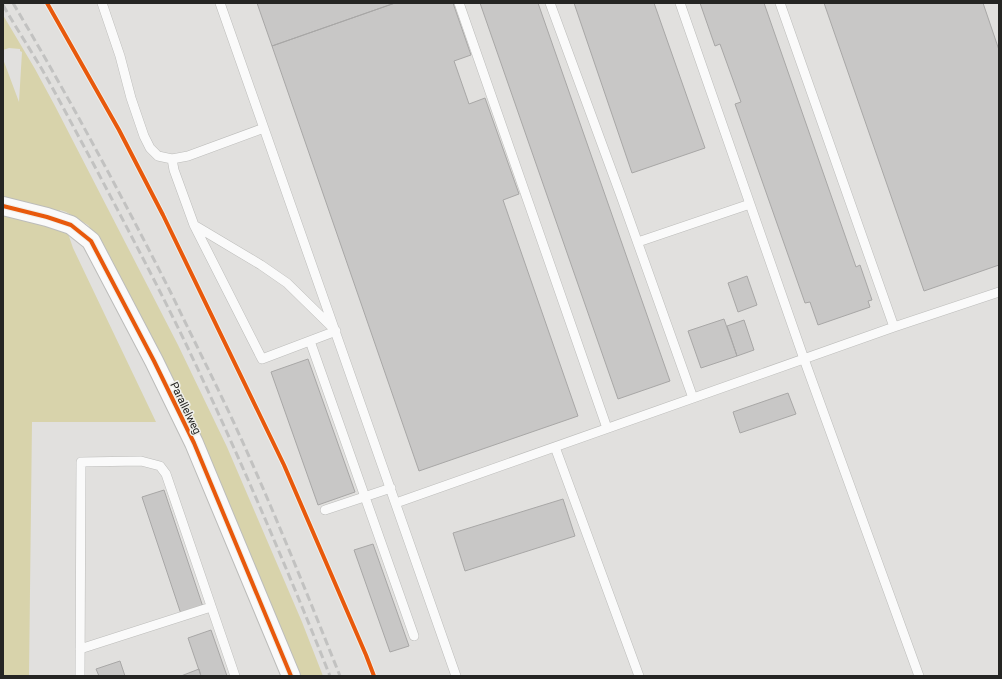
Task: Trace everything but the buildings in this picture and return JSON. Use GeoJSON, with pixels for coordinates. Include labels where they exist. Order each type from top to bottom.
{"type":"FeatureCollection","features":[{"type":"Feature","properties":{"kind":"street","name":"Parallelweg"},"geometry":{"type":"LineString","coordinates":[[3,206],[47,217],[71,225],[91,241],[154,361],[194,443],[291,676]]}},
{"type":"Feature","properties":{"kind":"lane"},"geometry":{"type":"LineString","coordinates":[[102,3],[120,56],[131,98],[144,136],[150,148],[158,156],[172,159],[188,156],[264,128]]}},
{"type":"Feature","properties":{"kind":"lane"},"geometry":{"type":"LineString","coordinates":[[220,3],[456,676]]}},
{"type":"Feature","properties":{"kind":"lane"},"geometry":{"type":"LineString","coordinates":[[459,3],[607,428]]}},
{"type":"Feature","properties":{"kind":"lane"},"geometry":{"type":"LineString","coordinates":[[550,3],[638,242],[693,398]]}},
{"type":"Feature","properties":{"kind":"lane"},"geometry":{"type":"LineString","coordinates":[[680,3],[804,359],[918,676]]}},
{"type":"Feature","properties":{"kind":"lane"},"geometry":{"type":"LineString","coordinates":[[780,3],[894,327]]}},
{"type":"Feature","properties":{"kind":"lane"},"geometry":{"type":"LineString","coordinates":[[172,159],[174,170],[194,225],[262,359],[336,332]]}},
{"type":"Feature","properties":{"kind":"lane"},"geometry":{"type":"LineString","coordinates":[[638,242],[750,204]]}},
{"type":"Feature","properties":{"kind":"lane"},"geometry":{"type":"LineString","coordinates":[[194,225],[261,265],[287,283],[336,332]]}},
{"type":"Feature","properties":{"kind":"lane"},"geometry":{"type":"LineString","coordinates":[[396,503],[894,327],[999,292]]}},
{"type":"Feature","properties":{"kind":"lane"},"geometry":{"type":"LineString","coordinates":[[310,341],[414,636]]}},
{"type":"Feature","properties":{"kind":"lane"},"geometry":{"type":"LineString","coordinates":[[556,447],[639,676]]}},
{"type":"Feature","properties":{"kind":"lane"},"geometry":{"type":"LineString","coordinates":[[80,676],[80,462],[141,461],[160,466],[166,474],[235,676]]}},
{"type":"Feature","properties":{"kind":"lane"},"geometry":{"type":"LineString","coordinates":[[325,510],[391,488]]}},
{"type":"Feature","properties":{"kind":"lane"},"geometry":{"type":"LineString","coordinates":[[80,649],[211,607]]}},
{"type":"Feature","properties":{"kind":"shaded area"},"geometry":{"type":"Polygon","coordinates":[[[3,15],[55,106],[178,345],[227,447],[302,622],[323,676],[300,676],[160,358],[105,247],[88,225],[60,210],[73,248],[156,422],[32,422],[29,676],[3,676],[3,59],[19,102],[22,52],[20,49],[9,48],[3,50],[3,15]]]}},
{"type":"Feature","properties":{"kind":"railway"},"geometry":{"type":"LineString","coordinates":[[13,3],[115,186],[173,297],[211,375],[262,486],[302,580],[340,676]]}},
{"type":"Feature","properties":{"kind":"railway"},"geometry":{"type":"LineString","coordinates":[[3,5],[40,66],[94,165],[185,342],[260,508],[296,591],[330,676]]}},
{"type":"Feature","properties":{"kind":"cycle path"},"geometry":{"type":"LineString","coordinates":[[47,3],[119,130],[163,215],[284,465],[374,676]]}},
{"type":"Feature","properties":{"kind":"cycle path"},"geometry":{"type":"LineString","coordinates":[[3,206],[47,217],[71,225],[91,241],[154,361],[194,443],[291,676]]}}]}
